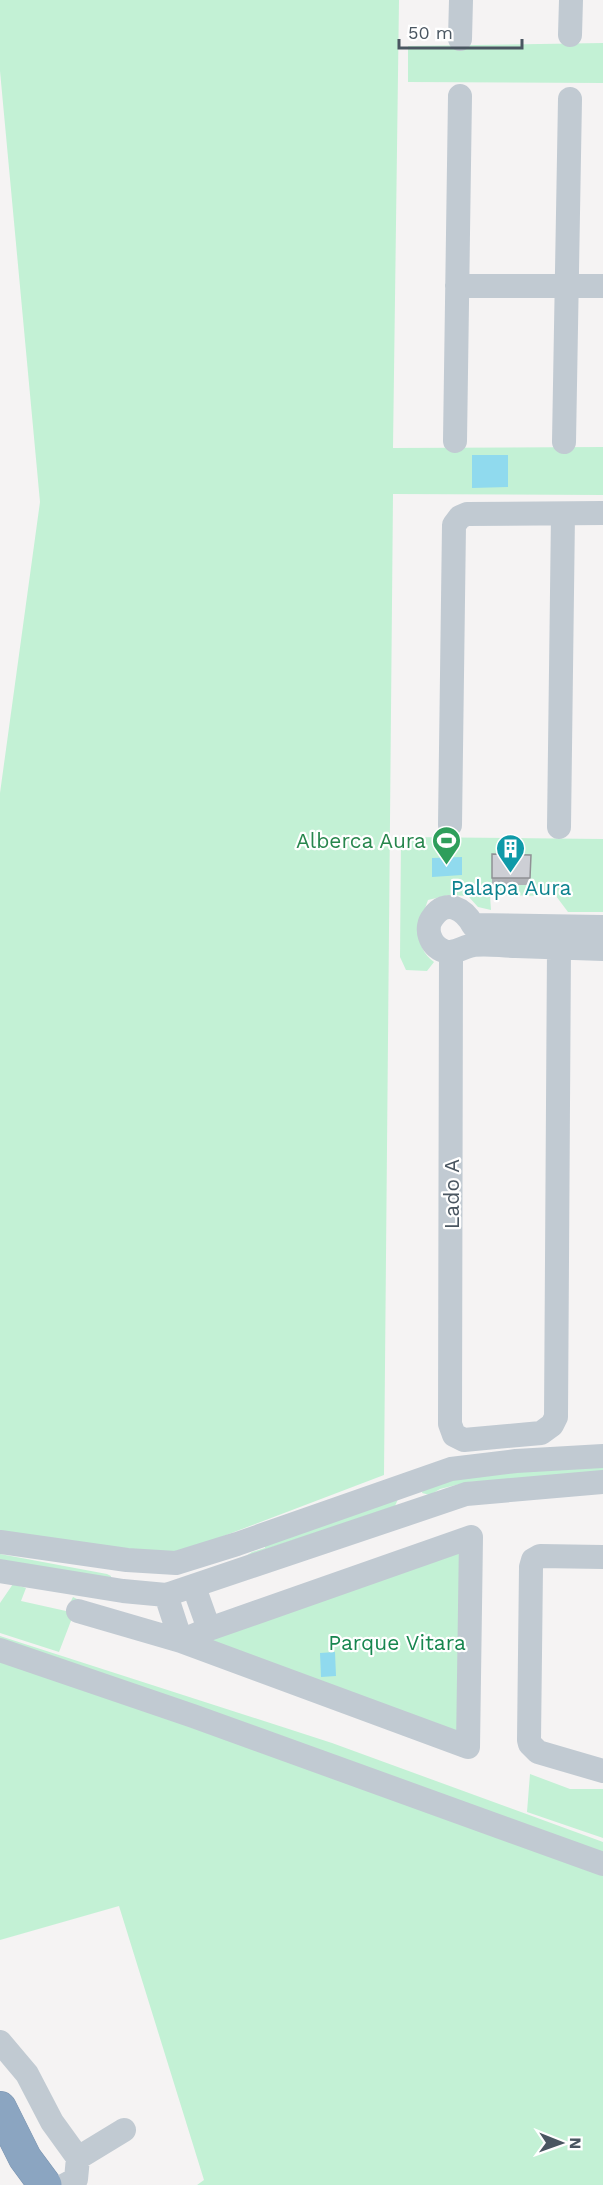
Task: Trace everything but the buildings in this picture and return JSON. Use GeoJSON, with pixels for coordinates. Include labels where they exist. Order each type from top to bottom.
{"type":"FeatureCollection","features":[{"type":"Feature","properties":{"kind":"highway"},"geometry":{"type":"LineString","coordinates":[[0,2108],[25,2158],[45,2185]]}},
{"type":"Feature","properties":{"kind":"street"},"geometry":{"type":"LineString","coordinates":[[460,39],[461,0]]}},
{"type":"Feature","properties":{"kind":"street"},"geometry":{"type":"LineString","coordinates":[[570,36],[571,0]]}},
{"type":"Feature","properties":{"kind":"street"},"geometry":{"type":"LineString","coordinates":[[455,441],[459,96]]}},
{"type":"Feature","properties":{"kind":"street"},"geometry":{"type":"LineString","coordinates":[[564,442],[570,99]]}},
{"type":"Feature","properties":{"kind":"street"},"geometry":{"type":"LineString","coordinates":[[457,286],[603,286]]}},
{"type":"Feature","properties":{"kind":"street"},"geometry":{"type":"LineString","coordinates":[[450,825],[454,525],[459,517],[467,514],[603,513]]}},
{"type":"Feature","properties":{"kind":"street"},"geometry":{"type":"LineString","coordinates":[[559,827],[563,514]]}},
{"type":"Feature","properties":{"kind":"street"},"geometry":{"type":"LineString","coordinates":[[603,927],[472,925],[462,910],[448,908],[434,916],[429,932],[438,949],[451,953],[473,945],[603,949]]}},
{"type":"Feature","properties":{"kind":"street","name":"Lado A"},"geometry":{"type":"LineString","coordinates":[[451,953],[450,1424],[454,1435],[464,1440],[541,1433],[552,1425],[556,1417],[559,948]]}},
{"type":"Feature","properties":{"kind":"street"},"geometry":{"type":"LineString","coordinates":[[0,1542],[162,1564],[185,1561],[411,1482],[458,1468],[516,1461],[603,1456]]}},
{"type":"Feature","properties":{"kind":"street"},"geometry":{"type":"LineString","coordinates":[[411,1482],[421,1508]]}},
{"type":"Feature","properties":{"kind":"street"},"geometry":{"type":"LineString","coordinates":[[0,1571],[123,1591],[166,1595],[473,1492],[603,1482]]}},
{"type":"Feature","properties":{"kind":"street"},"geometry":{"type":"LineString","coordinates":[[78,1611],[182,1641],[468,1748],[471,1537],[209,1629],[182,1641]]}},
{"type":"Feature","properties":{"kind":"street"},"geometry":{"type":"LineString","coordinates":[[603,1557],[540,1556],[533,1560],[531,1567],[530,1744],[538,1752],[603,1771]]}},
{"type":"Feature","properties":{"kind":"street"},"geometry":{"type":"LineString","coordinates":[[123,1591],[127,1560]]}},
{"type":"Feature","properties":{"kind":"street"},"geometry":{"type":"LineString","coordinates":[[194,1587],[209,1629]]}},
{"type":"Feature","properties":{"kind":"street"},"geometry":{"type":"LineString","coordinates":[[166,1595],[182,1641]]}},
{"type":"Feature","properties":{"kind":"street"},"geometry":{"type":"LineString","coordinates":[[0,1650],[193,1716],[603,1864]]}},
{"type":"Feature","properties":{"kind":"street"},"geometry":{"type":"LineString","coordinates":[[0,2042],[27,2074],[52,2122],[78,2158],[76,2179],[65,2185]]}},
{"type":"Feature","properties":{"kind":"street"},"geometry":{"type":"LineString","coordinates":[[78,2158],[124,2130]]}},
{"type":"Feature","properties":{"kind":"green space"},"geometry":{"type":"Polygon","coordinates":[[[0,0],[399,0],[393,448],[603,447],[603,495],[393,494],[384,1475],[179,1553],[151,1555],[0,1534],[0,793],[40,502],[0,71],[0,0]]]}},
{"type":"Feature","properties":{"kind":"green space"},"geometry":{"type":"Polygon","coordinates":[[[603,43],[603,83],[408,82],[408,46],[603,43]]]}},
{"type":"Feature","properties":{"kind":"green space"},"geometry":{"type":"Polygon","coordinates":[[[401,837],[603,839],[603,912],[568,912],[556,896],[490,895],[491,910],[478,907],[468,896],[449,895],[428,900],[422,917],[420,941],[427,956],[434,962],[427,971],[406,970],[400,957],[401,837]]]}},
{"type":"Feature","properties":{"kind":"green space"},"geometry":{"type":"Polygon","coordinates":[[[603,1466],[603,1475],[468,1482],[440,1489],[430,1495],[422,1493],[423,1489],[455,1476],[603,1466]]]}},
{"type":"Feature","properties":{"kind":"green space"},"geometry":{"type":"Polygon","coordinates":[[[398,1499],[395,1506],[246,1556],[265,1548],[265,1543],[398,1499]]]}},
{"type":"Feature","properties":{"kind":"green space","name":"Parque Vitara"},"geometry":{"type":"Polygon","coordinates":[[[464,1549],[460,1733],[207,1641],[464,1549]]]}},
{"type":"Feature","properties":{"kind":"green space"},"geometry":{"type":"Polygon","coordinates":[[[0,1554],[107,1574],[111,1576],[111,1580],[0,1563],[0,1554]]]}},
{"type":"Feature","properties":{"kind":"green space"},"geometry":{"type":"Polygon","coordinates":[[[13,1584],[26,1588],[21,1601],[66,1611],[73,1597],[79,1600],[59,1652],[0,1633],[0,1603],[13,1584]]]}},
{"type":"Feature","properties":{"kind":"green space"},"geometry":{"type":"Polygon","coordinates":[[[0,1636],[332,1743],[603,1842],[603,2185],[197,2185],[204,2180],[119,1906],[0,1940],[0,1636]]]}},
{"type":"Feature","properties":{"kind":"green space"},"geometry":{"type":"Polygon","coordinates":[[[530,1774],[570,1789],[603,1789],[603,1838],[527,1812],[530,1774]]]}},
{"type":"Feature","properties":{"kind":"water"},"geometry":{"type":"Polygon","coordinates":[[[472,455],[508,455],[508,487],[472,488],[472,455]]]}},
{"type":"Feature","properties":{"kind":"water","name":"Alberca Aura"},"geometry":{"type":"Polygon","coordinates":[[[462,857],[462,875],[432,877],[432,858],[462,857]]]}},
{"type":"Feature","properties":{"kind":"water"},"geometry":{"type":"Polygon","coordinates":[[[335,1652],[336,1676],[321,1677],[320,1653],[335,1652]]]}},
{"type":"Feature","properties":{"kind":"place","name":"Alberca Aura"},"geometry":{"type":"Point","coordinates":[447,866]}},
{"type":"Feature","properties":{"kind":"place","name":"Palapa Aura"},"geometry":{"type":"Point","coordinates":[511,874]}}]}
